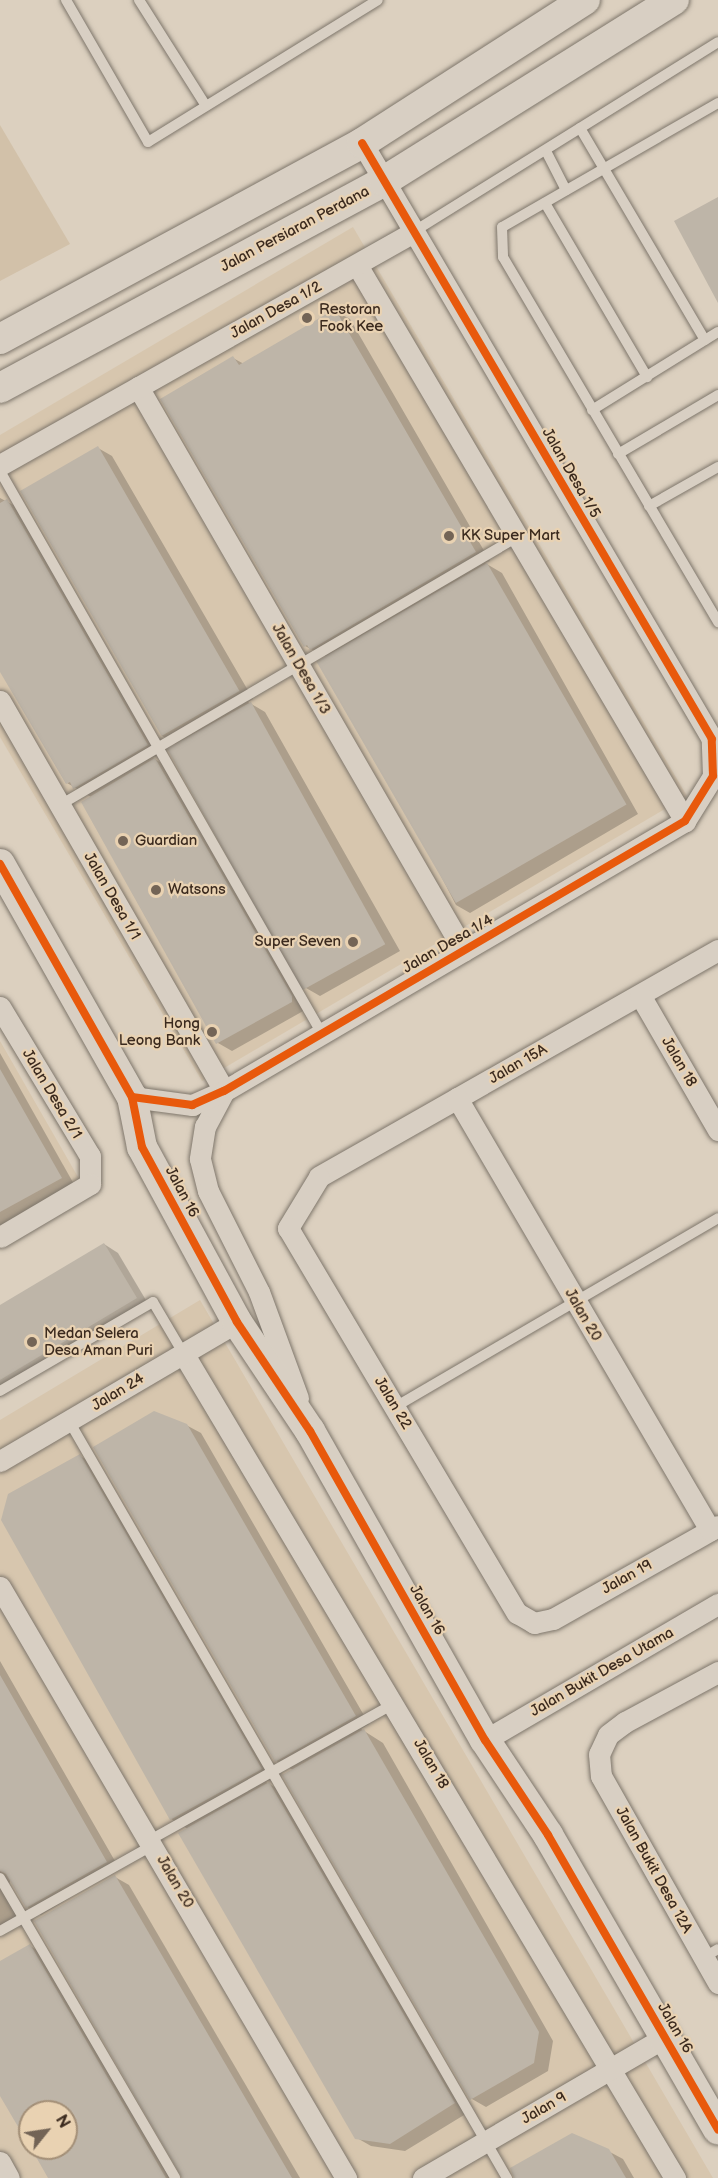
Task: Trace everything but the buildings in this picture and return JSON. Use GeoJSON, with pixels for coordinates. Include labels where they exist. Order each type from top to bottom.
{"type":"FeatureCollection","features":[{"type":"Feature","properties":{"kind":"street"},"geometry":{"type":"LineString","coordinates":[[0,339],[362,143],[585,0]]}},
{"type":"Feature","properties":{"kind":"street","name":"Jalan Persiaran Perdana"},"geometry":{"type":"LineString","coordinates":[[0,388],[384,181],[674,0]]}},
{"type":"Feature","properties":{"kind":"street","name":"Jalan Desa 1/5"},"geometry":{"type":"LineString","coordinates":[[362,143],[712,739],[713,776],[685,821]]}},
{"type":"Feature","properties":{"kind":"street","name":"Jalan Desa 1/2"},"geometry":{"type":"LineString","coordinates":[[138,387],[413,232]]}},
{"type":"Feature","properties":{"kind":"street"},"geometry":{"type":"LineString","coordinates":[[357,265],[519,536],[685,821]]}},
{"type":"Feature","properties":{"kind":"street"},"geometry":{"type":"LineString","coordinates":[[0,465],[138,387]]}},
{"type":"Feature","properties":{"kind":"street","name":"Jalan Desa 1/3"},"geometry":{"type":"LineString","coordinates":[[138,387],[464,951]]}},
{"type":"Feature","properties":{"kind":"street","name":"Jalan Desa 1/1"},"geometry":{"type":"LineString","coordinates":[[0,701],[224,1091]]}},
{"type":"Feature","properties":{"kind":"street","name":"Jalan Desa 1/4"},"geometry":{"type":"LineString","coordinates":[[224,1091],[685,821]]}},
{"type":"Feature","properties":{"kind":"street","name":"Jalan 16"},"geometry":{"type":"LineString","coordinates":[[0,864],[132,1097],[142,1147],[237,1322],[310,1431],[485,1740],[548,1835],[718,2129]]}},
{"type":"Feature","properties":{"kind":"street","name":"Jalan 15A"},"geometry":{"type":"LineString","coordinates":[[319,1177],[718,950]]}},
{"type":"Feature","properties":{"kind":"street","name":"Jalan 18"},"geometry":{"type":"LineString","coordinates":[[640,995],[718,1130]]}},
{"type":"Feature","properties":{"kind":"street","name":"Jalan Desa 2/1"},"geometry":{"type":"LineString","coordinates":[[0,1007],[90,1156],[90,1184],[0,1237]]}},
{"type":"Feature","properties":{"kind":"street"},"geometry":{"type":"LineString","coordinates":[[132,1097],[192,1105],[224,1091]]}},
{"type":"Feature","properties":{"kind":"street","name":"Jalan 16"},"geometry":{"type":"LineString","coordinates":[[224,1091],[205,1126],[200,1159],[208,1191],[259,1292],[310,1431]]}},
{"type":"Feature","properties":{"kind":"street","name":"Jalan 20"},"geometry":{"type":"LineString","coordinates":[[457,1098],[576,1302],[714,1528]]}},
{"type":"Feature","properties":{"kind":"street","name":"Jalan 22"},"geometry":{"type":"LineString","coordinates":[[319,1177],[288,1228],[517,1613],[534,1623]]}},
{"type":"Feature","properties":{"kind":"street","name":"Jalan 24"},"geometry":{"type":"LineString","coordinates":[[0,1461],[237,1322]]}},
{"type":"Feature","properties":{"kind":"street","name":"Jalan 18"},"geometry":{"type":"LineString","coordinates":[[183,1353],[395,1703],[675,2178]]}},
{"type":"Feature","properties":{"kind":"street","name":"Jalan 19"},"geometry":{"type":"LineString","coordinates":[[534,1623],[553,1619],[714,1528]]}},
{"type":"Feature","properties":{"kind":"street","name":"Jalan 20"},"geometry":{"type":"LineString","coordinates":[[0,1587],[152,1842],[346,2178]]}},
{"type":"Feature","properties":{"kind":"street","name":"Jalan Bukit Desa Utama"},"geometry":{"type":"LineString","coordinates":[[485,1740],[718,1604]]}},
{"type":"Feature","properties":{"kind":"street","name":"Jalan Bukit Desa 12A"},"geometry":{"type":"LineString","coordinates":[[718,1672],[625,1722],[608,1735],[599,1754],[601,1776],[711,1953],[718,1983]]}},
{"type":"Feature","properties":{"kind":"street","name":"Jalan 9"},"geometry":{"type":"LineString","coordinates":[[423,2178],[665,2037]]}},
{"type":"Feature","properties":{"kind":"street"},"geometry":{"type":"LineString","coordinates":[[0,2162],[9,2178]]}},
{"type":"Feature","properties":{"kind":"lane"},"geometry":{"type":"LineString","coordinates":[[66,0],[148,142],[378,0]]}},
{"type":"Feature","properties":{"kind":"lane"},"geometry":{"type":"LineString","coordinates":[[139,0],[206,106]]}},
{"type":"Feature","properties":{"kind":"lane"},"geometry":{"type":"LineString","coordinates":[[413,232],[718,42]]}},
{"type":"Feature","properties":{"kind":"lane"},"geometry":{"type":"LineString","coordinates":[[718,103],[502,226],[503,256],[591,410],[718,622]]}},
{"type":"Feature","properties":{"kind":"lane"},"geometry":{"type":"LineString","coordinates":[[580,128],[705,340]]}},
{"type":"Feature","properties":{"kind":"lane"},"geometry":{"type":"LineString","coordinates":[[546,151],[566,190]]}},
{"type":"Feature","properties":{"kind":"lane"},"geometry":{"type":"LineString","coordinates":[[545,203],[647,377]]}},
{"type":"Feature","properties":{"kind":"lane"},"geometry":{"type":"LineString","coordinates":[[591,410],[718,332]]}},
{"type":"Feature","properties":{"kind":"lane"},"geometry":{"type":"LineString","coordinates":[[618,454],[718,395]]}},
{"type":"Feature","properties":{"kind":"lane"},"geometry":{"type":"LineString","coordinates":[[649,506],[718,467]]}},
{"type":"Feature","properties":{"kind":"lane"},"geometry":{"type":"LineString","coordinates":[[0,471],[156,749],[322,1034]]}},
{"type":"Feature","properties":{"kind":"lane"},"geometry":{"type":"LineString","coordinates":[[60,805],[519,536]]}},
{"type":"Feature","properties":{"kind":"lane"},"geometry":{"type":"LineString","coordinates":[[395,1407],[718,1218]]}},
{"type":"Feature","properties":{"kind":"lane"},"geometry":{"type":"LineString","coordinates":[[0,1390],[153,1302],[183,1353]]}},
{"type":"Feature","properties":{"kind":"lane"},"geometry":{"type":"LineString","coordinates":[[69,1421],[507,2178]]}},
{"type":"Feature","properties":{"kind":"lane"},"geometry":{"type":"LineString","coordinates":[[0,1931],[273,1771],[395,1703]]}},
{"type":"Feature","properties":{"kind":"lane"},"geometry":{"type":"LineString","coordinates":[[0,1878],[175,2178]]}},
{"type":"Feature","properties":{"kind":"shaded area"},"geometry":{"type":"Polygon","coordinates":[[[0,125],[70,244],[0,281],[0,125]]]}},
{"type":"Feature","properties":{"kind":"shaded area"},"geometry":{"type":"Polygon","coordinates":[[[353,227],[687,796],[202,1081],[0,737],[0,435],[353,227]]]}},
{"type":"Feature","properties":{"kind":"shaded area"},"geometry":{"type":"Polygon","coordinates":[[[0,1041],[82,1184],[0,1231],[0,1041]]]}},
{"type":"Feature","properties":{"kind":"shaded area"},"geometry":{"type":"Polygon","coordinates":[[[200,1300],[713,2178],[0,2178],[0,1420],[200,1300]]]}},
{"type":"Feature","properties":{"kind":"cycle path"},"geometry":{"type":"LineString","coordinates":[[132,1097],[192,1105],[224,1091],[685,821],[713,776],[712,739],[362,143]]}},
{"type":"Feature","properties":{"kind":"cycle path"},"geometry":{"type":"LineString","coordinates":[[0,864],[132,1097],[142,1147],[237,1322],[310,1431],[485,1740],[548,1835],[718,2129]]}},
{"type":"Feature","properties":{"kind":"place","name":"Restoran Fook Kee"},"geometry":{"type":"Point","coordinates":[307,318]}},
{"type":"Feature","properties":{"kind":"place","name":"KK Super Mart"},"geometry":{"type":"Point","coordinates":[449,536]}},
{"type":"Feature","properties":{"kind":"place","name":"Guardian"},"geometry":{"type":"Point","coordinates":[123,841]}},
{"type":"Feature","properties":{"kind":"place","name":"Watsons"},"geometry":{"type":"Point","coordinates":[156,890]}},
{"type":"Feature","properties":{"kind":"place","name":"Super Seven"},"geometry":{"type":"Point","coordinates":[353,942]}},
{"type":"Feature","properties":{"kind":"place","name":"Hong Leong Bank"},"geometry":{"type":"Point","coordinates":[212,1032]}},
{"type":"Feature","properties":{"kind":"place","name":"Medan Selera Desa Aman Puri"},"geometry":{"type":"Point","coordinates":[32,1342]}}]}
